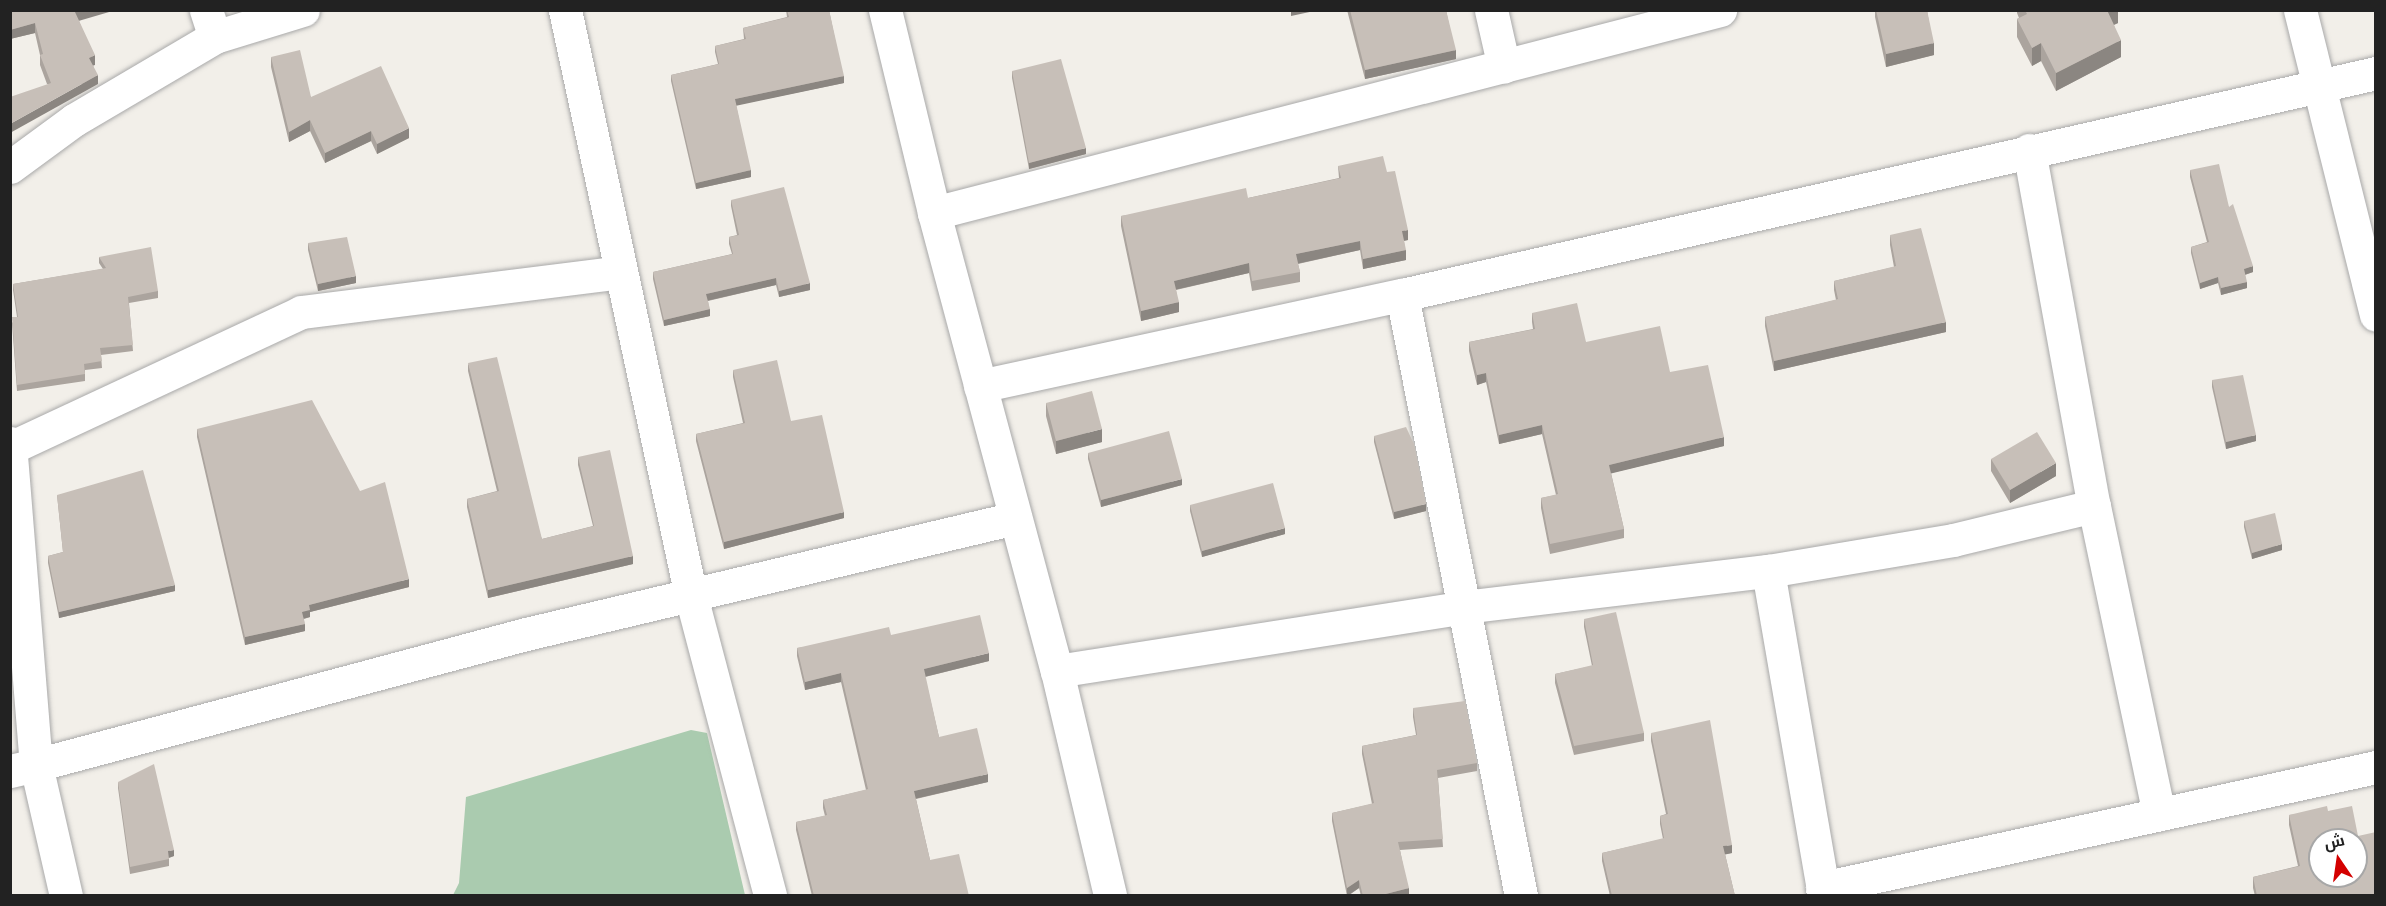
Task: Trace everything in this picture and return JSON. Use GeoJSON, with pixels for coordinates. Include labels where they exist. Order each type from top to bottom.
{"type":"FeatureCollection","features":[{"type":"Feature","properties":{"kind":"street"},"geometry":{"type":"LineString","coordinates":[[10,167],[211,24],[303,10]]}},
{"type":"Feature","properties":{"kind":"street"},"geometry":{"type":"LineString","coordinates":[[565,10],[691,596],[770,896]]}},
{"type":"Feature","properties":{"kind":"street"},"geometry":{"type":"LineString","coordinates":[[885,10],[934,213],[1057,671],[1110,896]]}},
{"type":"Feature","properties":{"kind":"street"},"geometry":{"type":"LineString","coordinates":[[1491,10],[1503,67]]}},
{"type":"Feature","properties":{"kind":"street"},"geometry":{"type":"LineString","coordinates":[[934,213],[1720,10]]}},
{"type":"Feature","properties":{"kind":"street"},"geometry":{"type":"LineString","coordinates":[[2300,10],[2376,315]]}},
{"type":"Feature","properties":{"kind":"street"},"geometry":{"type":"LineString","coordinates":[[980,386],[1402,295],[2319,84],[2376,73]]}},
{"type":"Feature","properties":{"kind":"street"},"geometry":{"type":"LineString","coordinates":[[2030,150],[2094,506],[2159,814]]}},
{"type":"Feature","properties":{"kind":"street"},"geometry":{"type":"LineString","coordinates":[[66,896],[23,768],[11,446],[301,312],[621,272]]}},
{"type":"Feature","properties":{"kind":"street"},"geometry":{"type":"LineString","coordinates":[[1402,295],[1521,896]]}},
{"type":"Feature","properties":{"kind":"street"},"geometry":{"type":"LineString","coordinates":[[1057,671],[1464,607],[1768,571],[1953,540],[2094,506]]}},
{"type":"Feature","properties":{"kind":"street"},"geometry":{"type":"LineString","coordinates":[[23,768],[526,634],[1016,518]]}},
{"type":"Feature","properties":{"kind":"street"},"geometry":{"type":"LineString","coordinates":[[1768,571],[1823,892],[2159,814],[2376,767]]}},
{"type":"Feature","properties":{"kind":"green space"},"geometry":{"type":"Polygon","coordinates":[[[691,730],[707,733],[745,895],[453,895],[459,883],[466,797],[691,730]]]}},
{"type":"Feature","properties":{"kind":"building"},"geometry":{"type":"Polygon","coordinates":[[[10,10],[82,10],[75,12],[95,55],[89,58],[98,75],[10,124],[10,97],[51,83],[40,55],[43,54],[35,23],[10,30],[10,10]]]}},
{"type":"Feature","properties":{"kind":"building"},"geometry":{"type":"Polygon","coordinates":[[[787,10],[829,10],[844,76],[735,99],[751,170],[696,183],[671,75],[719,64],[715,46],[746,39],[743,28],[789,17],[787,10]]]}},
{"type":"Feature","properties":{"kind":"building"},"geometry":{"type":"Polygon","coordinates":[[[1350,10],[1446,10],[1456,50],[1365,70],[1350,10]]]}},
{"type":"Feature","properties":{"kind":"building"},"geometry":{"type":"Polygon","coordinates":[[[1876,10],[1927,10],[1934,43],[1886,54],[1876,10]]]}},
{"type":"Feature","properties":{"kind":"building"},"geometry":{"type":"Polygon","coordinates":[[[2025,10],[2107,10],[2121,40],[2056,73],[2041,43],[2032,48],[2017,19],[2027,14],[2025,10]]]}},
{"type":"Feature","properties":{"kind":"building"},"geometry":{"type":"Polygon","coordinates":[[[300,50],[311,97],[381,66],[409,128],[377,144],[371,131],[325,153],[310,120],[289,132],[271,57],[300,50]]]}},
{"type":"Feature","properties":{"kind":"building"},"geometry":{"type":"Polygon","coordinates":[[[1061,59],[1086,148],[1029,163],[1012,71],[1061,59]]]}},
{"type":"Feature","properties":{"kind":"building"},"geometry":{"type":"Polygon","coordinates":[[[1383,156],[1387,172],[1395,171],[1408,230],[1402,231],[1406,250],[1363,259],[1360,241],[1296,254],[1300,272],[1252,281],[1249,263],[1174,281],[1179,302],[1141,311],[1121,216],[1246,188],[1248,198],[1341,178],[1338,166],[1383,156]]]}},
{"type":"Feature","properties":{"kind":"building"},"geometry":{"type":"Polygon","coordinates":[[[2219,164],[2229,207],[2233,204],[2253,266],[2244,269],[2247,282],[2221,288],[2218,277],[2200,283],[2191,247],[2209,242],[2190,170],[2219,164]]]}},
{"type":"Feature","properties":{"kind":"building"},"geometry":{"type":"Polygon","coordinates":[[[784,187],[810,283],[779,291],[776,278],[706,294],[710,309],[664,320],[653,272],[733,254],[729,237],[739,235],[731,200],[784,187]]]}},
{"type":"Feature","properties":{"kind":"building"},"geometry":{"type":"Polygon","coordinates":[[[1921,228],[1946,322],[1774,361],[1765,317],[1838,299],[1834,281],[1896,266],[1890,235],[1921,228]]]}},
{"type":"Feature","properties":{"kind":"building"},"geometry":{"type":"Polygon","coordinates":[[[347,237],[356,276],[318,284],[308,243],[347,237]]]}},
{"type":"Feature","properties":{"kind":"building"},"geometry":{"type":"Polygon","coordinates":[[[151,247],[158,291],[128,297],[133,345],[100,348],[102,361],[84,364],[85,374],[17,385],[12,317],[18,317],[13,284],[106,268],[99,257],[151,247]]]}},
{"type":"Feature","properties":{"kind":"building"},"geometry":{"type":"Polygon","coordinates":[[[1577,303],[1586,342],[1660,326],[1670,372],[1708,365],[1724,437],[1609,465],[1624,529],[1550,544],[1541,498],[1558,494],[1542,425],[1499,435],[1486,373],[1477,375],[1469,342],[1535,329],[1532,313],[1577,303]]]}},
{"type":"Feature","properties":{"kind":"building"},"geometry":{"type":"Polygon","coordinates":[[[497,357],[542,539],[594,526],[578,457],[610,450],[633,556],[488,590],[467,499],[499,491],[468,363],[497,357]]]}},
{"type":"Feature","properties":{"kind":"building"},"geometry":{"type":"Polygon","coordinates":[[[777,360],[791,421],[822,415],[844,512],[724,542],[696,434],[745,423],[733,370],[777,360]]]}},
{"type":"Feature","properties":{"kind":"building"},"geometry":{"type":"Polygon","coordinates":[[[2243,375],[2256,435],[2226,442],[2212,380],[2243,375]]]}},
{"type":"Feature","properties":{"kind":"building"},"geometry":{"type":"Polygon","coordinates":[[[1092,391],[1102,429],[1056,441],[1046,403],[1092,391]]]}},
{"type":"Feature","properties":{"kind":"building"},"geometry":{"type":"Polygon","coordinates":[[[312,400],[360,491],[385,482],[409,579],[309,605],[310,610],[302,612],[305,624],[245,637],[197,429],[312,400]]]}},
{"type":"Feature","properties":{"kind":"building"},"geometry":{"type":"Polygon","coordinates":[[[1406,427],[1414,444],[1426,504],[1394,512],[1374,436],[1406,427]]]}},
{"type":"Feature","properties":{"kind":"building"},"geometry":{"type":"Polygon","coordinates":[[[1169,431],[1182,479],[1101,500],[1088,453],[1169,431]]]}},
{"type":"Feature","properties":{"kind":"building"},"geometry":{"type":"Polygon","coordinates":[[[2037,432],[2056,463],[2010,490],[1991,459],[2037,432]]]}},
{"type":"Feature","properties":{"kind":"building"},"geometry":{"type":"Polygon","coordinates":[[[143,470],[175,585],[59,612],[48,556],[63,552],[57,495],[143,470]]]}},
{"type":"Feature","properties":{"kind":"building"},"geometry":{"type":"Polygon","coordinates":[[[1273,483],[1285,528],[1202,551],[1190,505],[1273,483]]]}},
{"type":"Feature","properties":{"kind":"building"},"geometry":{"type":"Polygon","coordinates":[[[2275,513],[2282,544],[2252,553],[2244,521],[2275,513]]]}},
{"type":"Feature","properties":{"kind":"building"},"geometry":{"type":"Polygon","coordinates":[[[1616,612],[1644,733],[1574,746],[1555,674],[1593,665],[1584,619],[1616,612]]]}},
{"type":"Feature","properties":{"kind":"building"},"geometry":{"type":"Polygon","coordinates":[[[980,615],[989,653],[924,669],[939,737],[977,728],[988,774],[914,791],[930,860],[959,854],[969,896],[814,896],[796,822],[827,815],[823,800],[868,789],[841,673],[805,682],[797,648],[889,627],[891,635],[980,615]]]}},
{"type":"Feature","properties":{"kind":"building"},"geometry":{"type":"Polygon","coordinates":[[[1465,701],[1477,763],[1437,770],[1443,839],[1398,842],[1409,888],[1378,896],[1363,896],[1359,880],[1347,888],[1332,813],[1374,803],[1362,746],[1417,735],[1413,708],[1465,701]]]}},
{"type":"Feature","properties":{"kind":"building"},"geometry":{"type":"Polygon","coordinates":[[[1710,720],[1732,845],[1723,846],[1735,896],[1612,896],[1602,853],[1664,838],[1660,816],[1668,814],[1651,733],[1710,720]]]}},
{"type":"Feature","properties":{"kind":"building"},"geometry":{"type":"Polygon","coordinates":[[[154,764],[174,850],[168,851],[169,859],[130,867],[118,782],[154,764]]]}},
{"type":"Feature","properties":{"kind":"building"},"geometry":{"type":"Polygon","coordinates":[[[2327,806],[2328,811],[2352,806],[2356,828],[2308,828],[2308,888],[2368,888],[2368,834],[2376,832],[2376,896],[2257,896],[2253,877],[2300,866],[2289,815],[2327,806]]]}}]}
